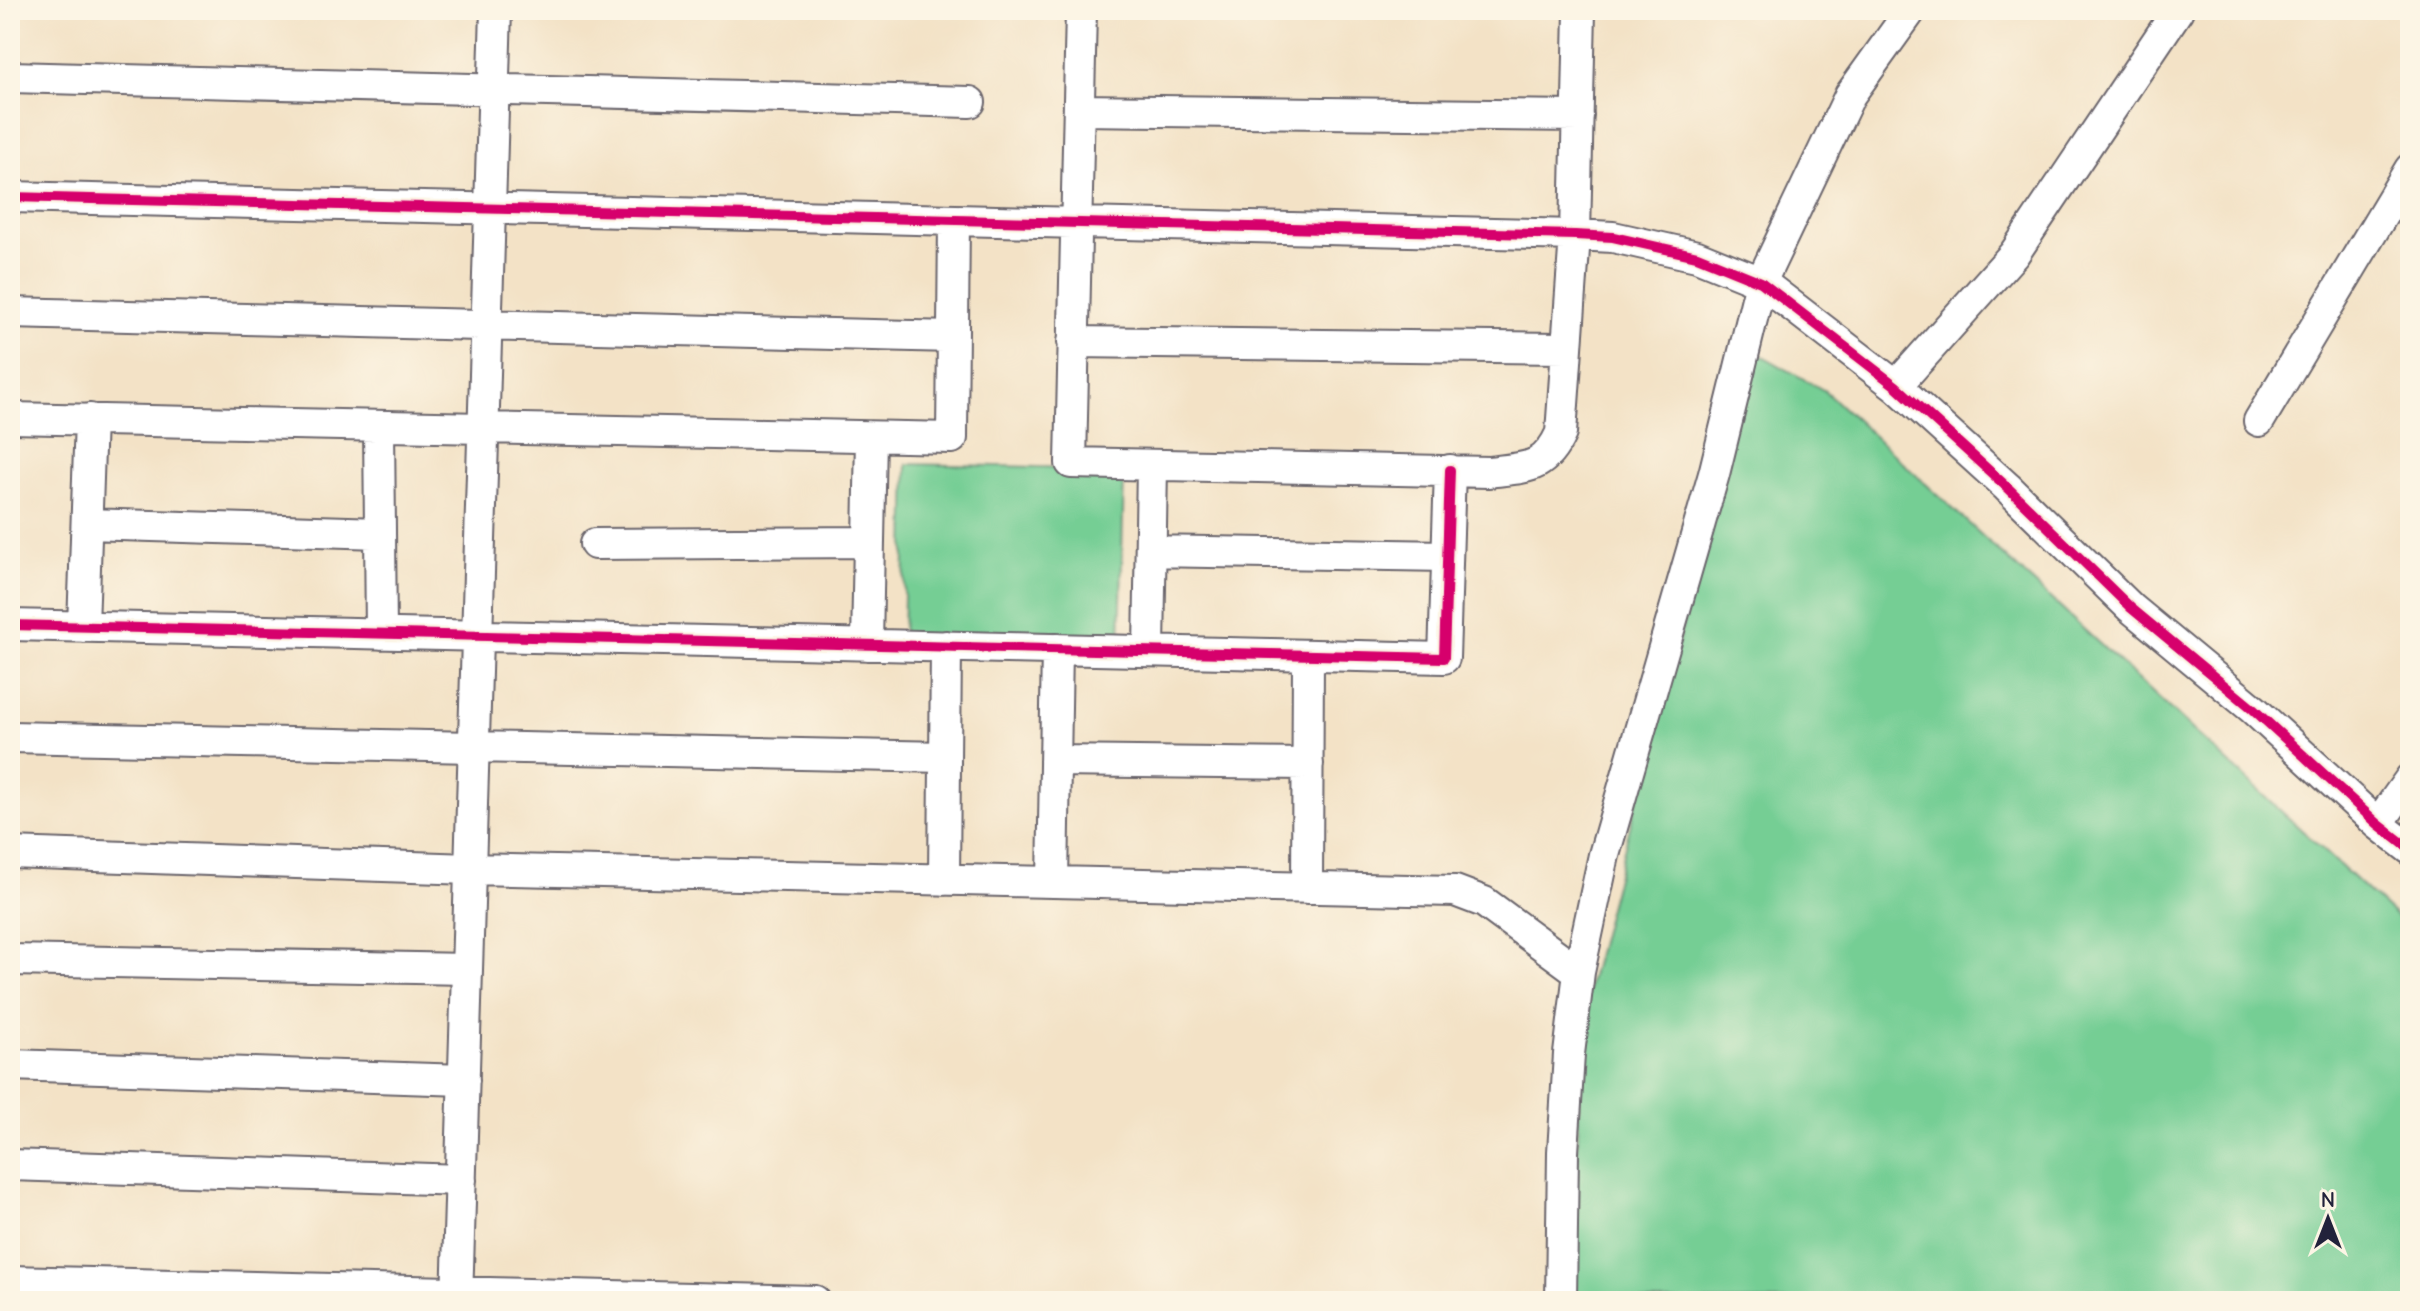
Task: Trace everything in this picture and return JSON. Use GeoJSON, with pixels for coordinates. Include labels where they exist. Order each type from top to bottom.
{"type":"FeatureCollection","features":[{"type":"Feature","properties":{"kind":"street"},"geometry":{"type":"LineString","coordinates":[[457,1296],[496,10]]}},
{"type":"Feature","properties":{"kind":"street"},"geometry":{"type":"LineString","coordinates":[[1081,10],[1071,463],[1489,472],[1531,466],[1552,453],[1561,433],[1575,235],[1580,10]]}},
{"type":"Feature","properties":{"kind":"street"},"geometry":{"type":"LineString","coordinates":[[1561,1301],[1563,1152],[1569,1054],[1579,972],[1604,855],[1714,474],[1761,282],[1850,95],[1911,10]]}},
{"type":"Feature","properties":{"kind":"street"},"geometry":{"type":"LineString","coordinates":[[1896,386],[2014,254],[2178,10]]}},
{"type":"Feature","properties":{"kind":"street"},"geometry":{"type":"LineString","coordinates":[[10,77],[970,102]]}},
{"type":"Feature","properties":{"kind":"street"},"geometry":{"type":"LineString","coordinates":[[1079,110],[1578,116]]}},
{"type":"Feature","properties":{"kind":"street"},"geometry":{"type":"LineString","coordinates":[[2259,421],[2410,169]]}},
{"type":"Feature","properties":{"kind":"street"},"geometry":{"type":"LineString","coordinates":[[10,197],[1575,235],[1613,237],[1661,246],[1697,256],[1761,282],[1896,386],[2007,487],[2131,608],[2253,709],[2378,824],[2410,849]]}},
{"type":"Feature","properties":{"kind":"street"},"geometry":{"type":"LineString","coordinates":[[10,418],[952,438],[954,220]]}},
{"type":"Feature","properties":{"kind":"street"},"geometry":{"type":"LineString","coordinates":[[10,313],[953,337]]}},
{"type":"Feature","properties":{"kind":"street"},"geometry":{"type":"LineString","coordinates":[[1073,342],[1566,348]]}},
{"type":"Feature","properties":{"kind":"street"},"geometry":{"type":"LineString","coordinates":[[83,627],[90,419]]}},
{"type":"Feature","properties":{"kind":"street"},"geometry":{"type":"LineString","coordinates":[[379,426],[381,634]]}},
{"type":"Feature","properties":{"kind":"street"},"geometry":{"type":"LineString","coordinates":[[867,645],[871,437]]}},
{"type":"Feature","properties":{"kind":"street"},"geometry":{"type":"LineString","coordinates":[[1149,651],[1152,465]]}},
{"type":"Feature","properties":{"kind":"street"},"geometry":{"type":"LineString","coordinates":[[10,625],[1444,658],[1450,470]]}},
{"type":"Feature","properties":{"kind":"street"},"geometry":{"type":"LineString","coordinates":[[87,524],[380,533]]}},
{"type":"Feature","properties":{"kind":"street"},"geometry":{"type":"LineString","coordinates":[[595,544],[869,542]]}},
{"type":"Feature","properties":{"kind":"street"},"geometry":{"type":"LineString","coordinates":[[1151,551],[1447,556]]}},
{"type":"Feature","properties":{"kind":"street"},"geometry":{"type":"LineString","coordinates":[[944,880],[946,646]]}},
{"type":"Feature","properties":{"kind":"street"},"geometry":{"type":"LineString","coordinates":[[1053,882],[1057,649]]}},
{"type":"Feature","properties":{"kind":"street"},"geometry":{"type":"LineString","coordinates":[[1307,888],[1308,655]]}},
{"type":"Feature","properties":{"kind":"street"},"geometry":{"type":"LineString","coordinates":[[10,737],[945,757]]}},
{"type":"Feature","properties":{"kind":"street"},"geometry":{"type":"LineString","coordinates":[[1055,761],[1308,764]]}},
{"type":"Feature","properties":{"kind":"street"},"geometry":{"type":"LineString","coordinates":[[2378,824],[2410,779]]}},
{"type":"Feature","properties":{"kind":"street"},"geometry":{"type":"LineString","coordinates":[[10,853],[470,869],[1455,891],[1484,902],[1579,972]]}},
{"type":"Feature","properties":{"kind":"street"},"geometry":{"type":"LineString","coordinates":[[10,960],[467,969]]}},
{"type":"Feature","properties":{"kind":"street"},"geometry":{"type":"LineString","coordinates":[[10,1065],[464,1080]]}},
{"type":"Feature","properties":{"kind":"street"},"geometry":{"type":"LineString","coordinates":[[10,1165],[461,1180]]}},
{"type":"Feature","properties":{"kind":"street"},"geometry":{"type":"LineString","coordinates":[[10,1281],[457,1296],[815,1301]]}},
{"type":"Feature","properties":{"kind":"green space"},"geometry":{"type":"Polygon","coordinates":[[[1754,351],[1825,391],[2410,930],[2410,1301],[1574,1301],[1581,1015],[1754,351]]]}},
{"type":"Feature","properties":{"kind":"green space"},"geometry":{"type":"Polygon","coordinates":[[[907,464],[1124,469],[1120,646],[903,641],[907,464]]]}},
{"type":"Feature","properties":{"kind":"cycle path"},"geometry":{"type":"LineString","coordinates":[[10,197],[1575,235],[1613,237],[1697,256],[1761,282],[1896,386],[2007,487],[2131,608],[2253,709],[2378,824],[2410,849]]}},
{"type":"Feature","properties":{"kind":"cycle path"},"geometry":{"type":"LineString","coordinates":[[10,625],[1444,658],[1450,470]]}}]}
